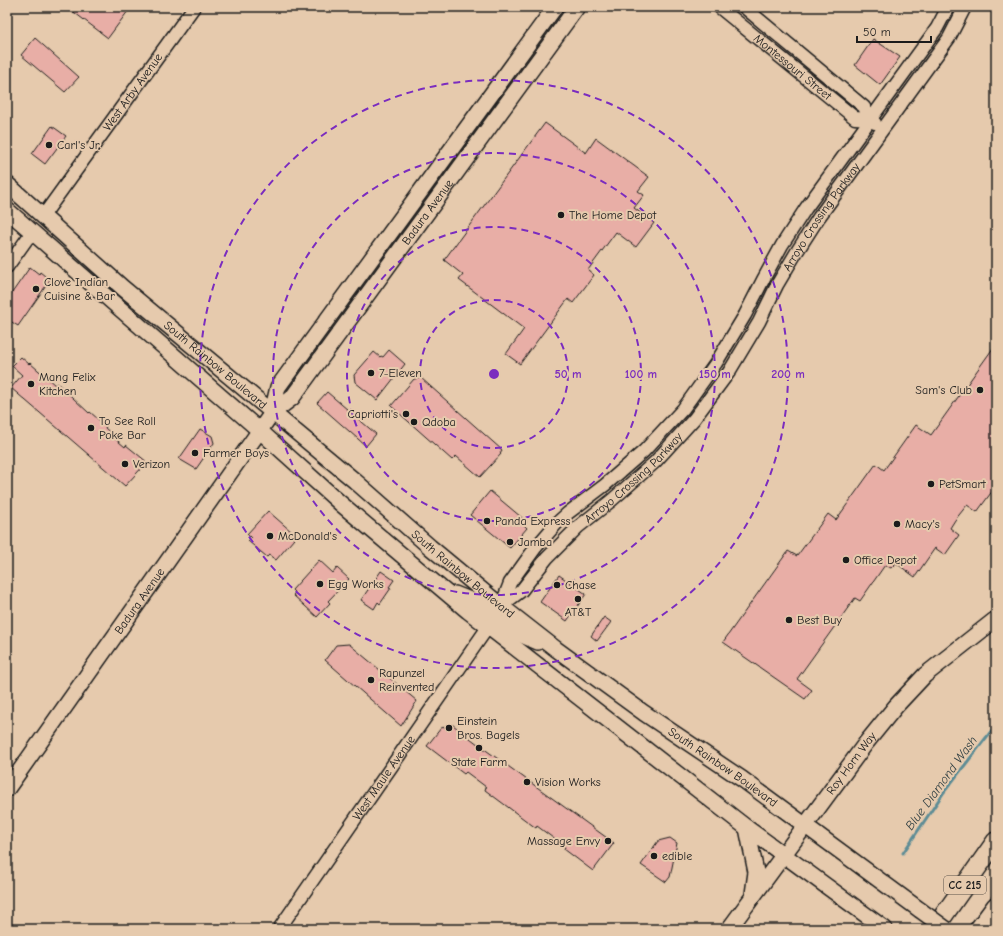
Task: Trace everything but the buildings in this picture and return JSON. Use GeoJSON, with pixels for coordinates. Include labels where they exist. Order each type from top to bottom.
{"type":"FeatureCollection","features":[{"type":"Feature","properties":{"kind":"highway","name":"CC 215"},"geometry":{"type":"LineString","coordinates":[[934,929],[996,841]]}},
{"type":"Feature","properties":{"kind":"highway","name":"CC 215"},"geometry":{"type":"LineString","coordinates":[[979,929],[996,906]]}},
{"type":"Feature","properties":{"kind":"main road","name":"Badura Avenue"},"geometry":{"type":"LineString","coordinates":[[272,413],[278,387],[555,7]]}},
{"type":"Feature","properties":{"kind":"main road","name":"Badura Avenue"},"geometry":{"type":"LineString","coordinates":[[7,789],[259,430],[272,413],[292,398],[577,7]]}},
{"type":"Feature","properties":{"kind":"main road","name":"South Rainbow Boulevard"},"geometry":{"type":"LineString","coordinates":[[7,184],[107,274],[355,481],[430,547],[501,606],[556,649],[644,713],[742,779],[946,929]]}},
{"type":"Feature","properties":{"kind":"main road"},"geometry":{"type":"LineString","coordinates":[[7,201],[31,216],[43,216]]}},
{"type":"Feature","properties":{"kind":"main road","name":"South Rainbow Boulevard"},"geometry":{"type":"LineString","coordinates":[[7,210],[259,430],[340,503],[488,627],[747,828],[880,926]]}},
{"type":"Feature","properties":{"kind":"main road"},"geometry":{"type":"LineString","coordinates":[[32,232],[55,239],[78,258],[107,274]]}},
{"type":"Feature","properties":{"kind":"main road"},"geometry":{"type":"LineString","coordinates":[[360,274],[374,285]]}},
{"type":"Feature","properties":{"kind":"main road"},"geometry":{"type":"LineString","coordinates":[[443,589],[475,602],[488,612],[496,612],[501,606]]}},
{"type":"Feature","properties":{"kind":"main road","name":"Roy Horn Way"},"geometry":{"type":"LineString","coordinates":[[729,929],[874,732],[896,706],[925,676],[996,619]]}},
{"type":"Feature","properties":{"kind":"main road"},"geometry":{"type":"LineString","coordinates":[[488,627],[497,623],[503,624],[515,632],[556,649]]}},
{"type":"Feature","properties":{"kind":"main road"},"geometry":{"type":"LineString","coordinates":[[747,828],[756,872],[752,897]]}},
{"type":"Feature","properties":{"kind":"street","name":"West Arby Avenue"},"geometry":{"type":"LineString","coordinates":[[43,216],[194,7]]}},
{"type":"Feature","properties":{"kind":"street","name":"Montessouri Street"},"geometry":{"type":"LineString","coordinates":[[719,7],[855,118],[870,119]]}},
{"type":"Feature","properties":{"kind":"street","name":"Montessouri Street"},"geometry":{"type":"LineString","coordinates":[[744,7],[864,107],[870,119],[882,128]]}},
{"type":"Feature","properties":{"kind":"street","name":"Arroyo Crossing Parkway"},"geometry":{"type":"LineString","coordinates":[[501,606],[510,583],[536,547],[557,523],[605,485],[644,451],[683,409],[716,363],[746,315],[782,245],[818,191],[937,28],[948,7]]}},
{"type":"Feature","properties":{"kind":"street","name":"Arroyo Crossing Parkway"},"geometry":{"type":"LineString","coordinates":[[501,606],[521,591],[547,558],[578,526],[612,500],[655,462],[694,419],[733,366],[759,322],[777,285],[819,217],[882,128],[949,38],[965,7]]}},
{"type":"Feature","properties":{"kind":"street"},"geometry":{"type":"LineString","coordinates":[[7,267],[32,232]]}},
{"type":"Feature","properties":{"kind":"street","name":"West Maule Avenue"},"geometry":{"type":"LineString","coordinates":[[280,929],[488,627]]}},
{"type":"Feature","properties":{"kind":"waterway","name":"Blue Diamond Wash"},"geometry":{"type":"LineString","coordinates":[[903,853],[944,792],[996,725]]}},
{"type":"Feature","properties":{"kind":"place","name":"Carl's Jr."},"geometry":{"type":"Point","coordinates":[49,145]}},
{"type":"Feature","properties":{"kind":"place","name":"The Home Depot"},"geometry":{"type":"Point","coordinates":[561,215]}},
{"type":"Feature","properties":{"kind":"place","name":"Clove Indian Cuisine & Bar"},"geometry":{"type":"Point","coordinates":[36,289]}},
{"type":"Feature","properties":{"kind":"place","name":"7-Eleven"},"geometry":{"type":"Point","coordinates":[371,373]}},
{"type":"Feature","properties":{"kind":"place","name":"Mang Felix Kitchen"},"geometry":{"type":"Point","coordinates":[31,384]}},
{"type":"Feature","properties":{"kind":"place","name":"Sam's Club"},"geometry":{"type":"Point","coordinates":[980,390]}},
{"type":"Feature","properties":{"kind":"place","name":"Capriotti's"},"geometry":{"type":"Point","coordinates":[406,414]}},
{"type":"Feature","properties":{"kind":"place","name":"Qdoba"},"geometry":{"type":"Point","coordinates":[414,422]}},
{"type":"Feature","properties":{"kind":"place","name":"To See Roll Poke Bar"},"geometry":{"type":"Point","coordinates":[91,428]}},
{"type":"Feature","properties":{"kind":"place","name":"Farmer Boys"},"geometry":{"type":"Point","coordinates":[195,453]}},
{"type":"Feature","properties":{"kind":"place","name":"Verizon"},"geometry":{"type":"Point","coordinates":[125,464]}},
{"type":"Feature","properties":{"kind":"place","name":"PetSmart"},"geometry":{"type":"Point","coordinates":[931,484]}},
{"type":"Feature","properties":{"kind":"place","name":"Panda Express"},"geometry":{"type":"Point","coordinates":[487,521]}},
{"type":"Feature","properties":{"kind":"place","name":"Macy's"},"geometry":{"type":"Point","coordinates":[897,524]}},
{"type":"Feature","properties":{"kind":"place","name":"McDonald's"},"geometry":{"type":"Point","coordinates":[270,536]}},
{"type":"Feature","properties":{"kind":"place","name":"Jamba"},"geometry":{"type":"Point","coordinates":[510,542]}},
{"type":"Feature","properties":{"kind":"place","name":"Office Depot"},"geometry":{"type":"Point","coordinates":[846,560]}},
{"type":"Feature","properties":{"kind":"place","name":"Egg Works"},"geometry":{"type":"Point","coordinates":[320,584]}},
{"type":"Feature","properties":{"kind":"place","name":"Chase"},"geometry":{"type":"Point","coordinates":[557,585]}},
{"type":"Feature","properties":{"kind":"place","name":"AT&T"},"geometry":{"type":"Point","coordinates":[578,599]}},
{"type":"Feature","properties":{"kind":"place","name":"Best Buy"},"geometry":{"type":"Point","coordinates":[789,620]}},
{"type":"Feature","properties":{"kind":"place","name":"Rapunzel Reinvented"},"geometry":{"type":"Point","coordinates":[371,680]}},
{"type":"Feature","properties":{"kind":"place","name":"Einstein Bros. Bagels"},"geometry":{"type":"Point","coordinates":[449,728]}},
{"type":"Feature","properties":{"kind":"place","name":"State Farm"},"geometry":{"type":"Point","coordinates":[479,748]}},
{"type":"Feature","properties":{"kind":"place","name":"Vision Works"},"geometry":{"type":"Point","coordinates":[527,782]}},
{"type":"Feature","properties":{"kind":"place","name":"Massage Envy"},"geometry":{"type":"Point","coordinates":[608,841]}},
{"type":"Feature","properties":{"kind":"place","name":"edible"},"geometry":{"type":"Point","coordinates":[654,856]}}]}
